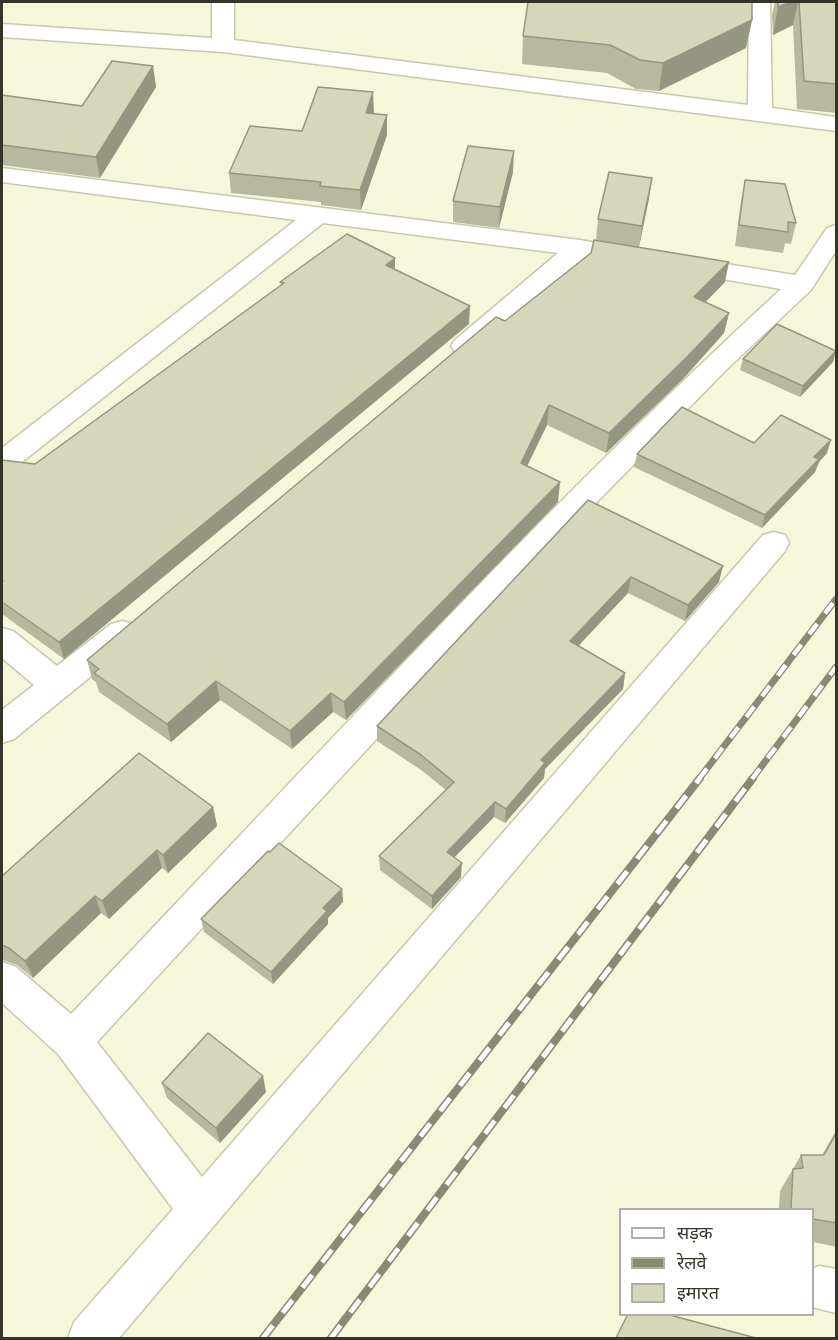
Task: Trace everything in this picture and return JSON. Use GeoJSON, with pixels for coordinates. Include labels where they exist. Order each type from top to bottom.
{"type":"FeatureCollection","features":[{"type":"Feature","properties":{"kind":"street"},"geometry":{"type":"LineString","coordinates":[[223,2],[223,45]]}},
{"type":"Feature","properties":{"kind":"street"},"geometry":{"type":"LineString","coordinates":[[760,2],[760,113]]}},
{"type":"Feature","properties":{"kind":"street"},"geometry":{"type":"LineString","coordinates":[[2,31],[223,45],[837,124]]}},
{"type":"Feature","properties":{"kind":"street"},"geometry":{"type":"LineString","coordinates":[[2,175],[580,248],[802,284]]}},
{"type":"Feature","properties":{"kind":"street"},"geometry":{"type":"LineString","coordinates":[[2,463],[319,214]]}},
{"type":"Feature","properties":{"kind":"street"},"geometry":{"type":"LineString","coordinates":[[72,1041],[548,533],[716,364],[802,284],[837,232]]}},
{"type":"Feature","properties":{"kind":"street"},"geometry":{"type":"LineString","coordinates":[[447,362],[580,248]]}},
{"type":"Feature","properties":{"kind":"street"},"geometry":{"type":"LineString","coordinates":[[90,1338],[774,543]]}},
{"type":"Feature","properties":{"kind":"street"},"geometry":{"type":"LineString","coordinates":[[2,729],[58,686],[139,618]]}},
{"type":"Feature","properties":{"kind":"street"},"geometry":{"type":"LineString","coordinates":[[2,640],[58,686]]}},
{"type":"Feature","properties":{"kind":"street"},"geometry":{"type":"LineString","coordinates":[[2,979],[72,1041],[200,1209]]}},
{"type":"Feature","properties":{"kind":"building"},"geometry":{"type":"Polygon","coordinates":[[[528,2],[752,2],[752,20],[663,63],[640,60],[610,45],[523,36],[528,2]]]}},
{"type":"Feature","properties":{"kind":"building"},"geometry":{"type":"Polygon","coordinates":[[[778,2],[791,2],[778,7],[778,2]]]}},
{"type":"Feature","properties":{"kind":"building"},"geometry":{"type":"Polygon","coordinates":[[[799,2],[837,2],[837,84],[804,81],[799,2]]]}},
{"type":"Feature","properties":{"kind":"building"},"geometry":{"type":"Polygon","coordinates":[[[112,61],[153,66],[96,157],[2,145],[2,95],[82,106],[112,61]]]}},
{"type":"Feature","properties":{"kind":"building"},"geometry":{"type":"Polygon","coordinates":[[[318,87],[373,92],[366,113],[387,115],[360,190],[320,186],[321,182],[229,173],[250,126],[302,131],[318,87]]]}},
{"type":"Feature","properties":{"kind":"building"},"geometry":{"type":"Polygon","coordinates":[[[468,146],[514,151],[500,207],[453,201],[468,146]]]}},
{"type":"Feature","properties":{"kind":"building"},"geometry":{"type":"Polygon","coordinates":[[[609,172],[652,178],[642,226],[598,219],[609,172]]]}},
{"type":"Feature","properties":{"kind":"building"},"geometry":{"type":"Polygon","coordinates":[[[745,180],[785,184],[796,223],[788,222],[788,232],[739,225],[745,180]]]}},
{"type":"Feature","properties":{"kind":"building"},"geometry":{"type":"Polygon","coordinates":[[[347,234],[395,258],[386,265],[470,306],[59,642],[2,602],[2,460],[35,464],[284,283],[280,282],[347,234]]]}},
{"type":"Feature","properties":{"kind":"building"},"geometry":{"type":"Polygon","coordinates":[[[594,240],[729,262],[694,297],[729,313],[609,433],[549,405],[521,463],[560,482],[344,702],[331,693],[290,731],[216,681],[167,724],[94,673],[99,669],[87,660],[496,317],[505,321],[591,253],[594,240]]]}},
{"type":"Feature","properties":{"kind":"building"},"geometry":{"type":"Polygon","coordinates":[[[777,324],[836,351],[803,386],[743,359],[777,324]]]}},
{"type":"Feature","properties":{"kind":"building"},"geometry":{"type":"Polygon","coordinates":[[[682,407],[754,443],[781,415],[831,440],[814,457],[819,459],[765,515],[637,454],[682,407]]]}},
{"type":"Feature","properties":{"kind":"building"},"geometry":{"type":"Polygon","coordinates":[[[588,500],[723,566],[688,605],[631,577],[570,641],[625,673],[541,760],[545,763],[506,809],[495,802],[447,852],[462,863],[432,896],[379,856],[454,782],[421,755],[377,726],[588,500]]]}},
{"type":"Feature","properties":{"kind":"building"},"geometry":{"type":"Polygon","coordinates":[[[139,753],[213,807],[163,855],[157,850],[102,901],[95,896],[25,961],[2,945],[2,876],[139,753]]]}},
{"type":"Feature","properties":{"kind":"building"},"geometry":{"type":"Polygon","coordinates":[[[279,843],[342,889],[323,908],[327,911],[271,972],[201,919],[268,851],[270,852],[279,843]]]}},
{"type":"Feature","properties":{"kind":"building"},"geometry":{"type":"Polygon","coordinates":[[[208,1033],[263,1076],[216,1128],[162,1083],[208,1033]]]}},
{"type":"Feature","properties":{"kind":"building"},"geometry":{"type":"Polygon","coordinates":[[[837,1132],[837,1223],[814,1219],[814,1208],[791,1208],[793,1169],[803,1168],[801,1155],[824,1155],[837,1132]]]}},
{"type":"Feature","properties":{"kind":"building"},"geometry":{"type":"Polygon","coordinates":[[[627,1316],[674,1316],[756,1338],[616,1338],[627,1316]]]}},
{"type":"Feature","properties":{"kind":"railway"},"geometry":{"type":"LineString","coordinates":[[699,779],[836,599]]}},
{"type":"Feature","properties":{"kind":"railway"},"geometry":{"type":"LineString","coordinates":[[752,779],[836,667]]}},
{"type":"Feature","properties":{"kind":"railway"},"geometry":{"type":"LineString","coordinates":[[263,1338],[700,778]]}},
{"type":"Feature","properties":{"kind":"railway"},"geometry":{"type":"LineString","coordinates":[[331,1338],[753,778]]}}]}
